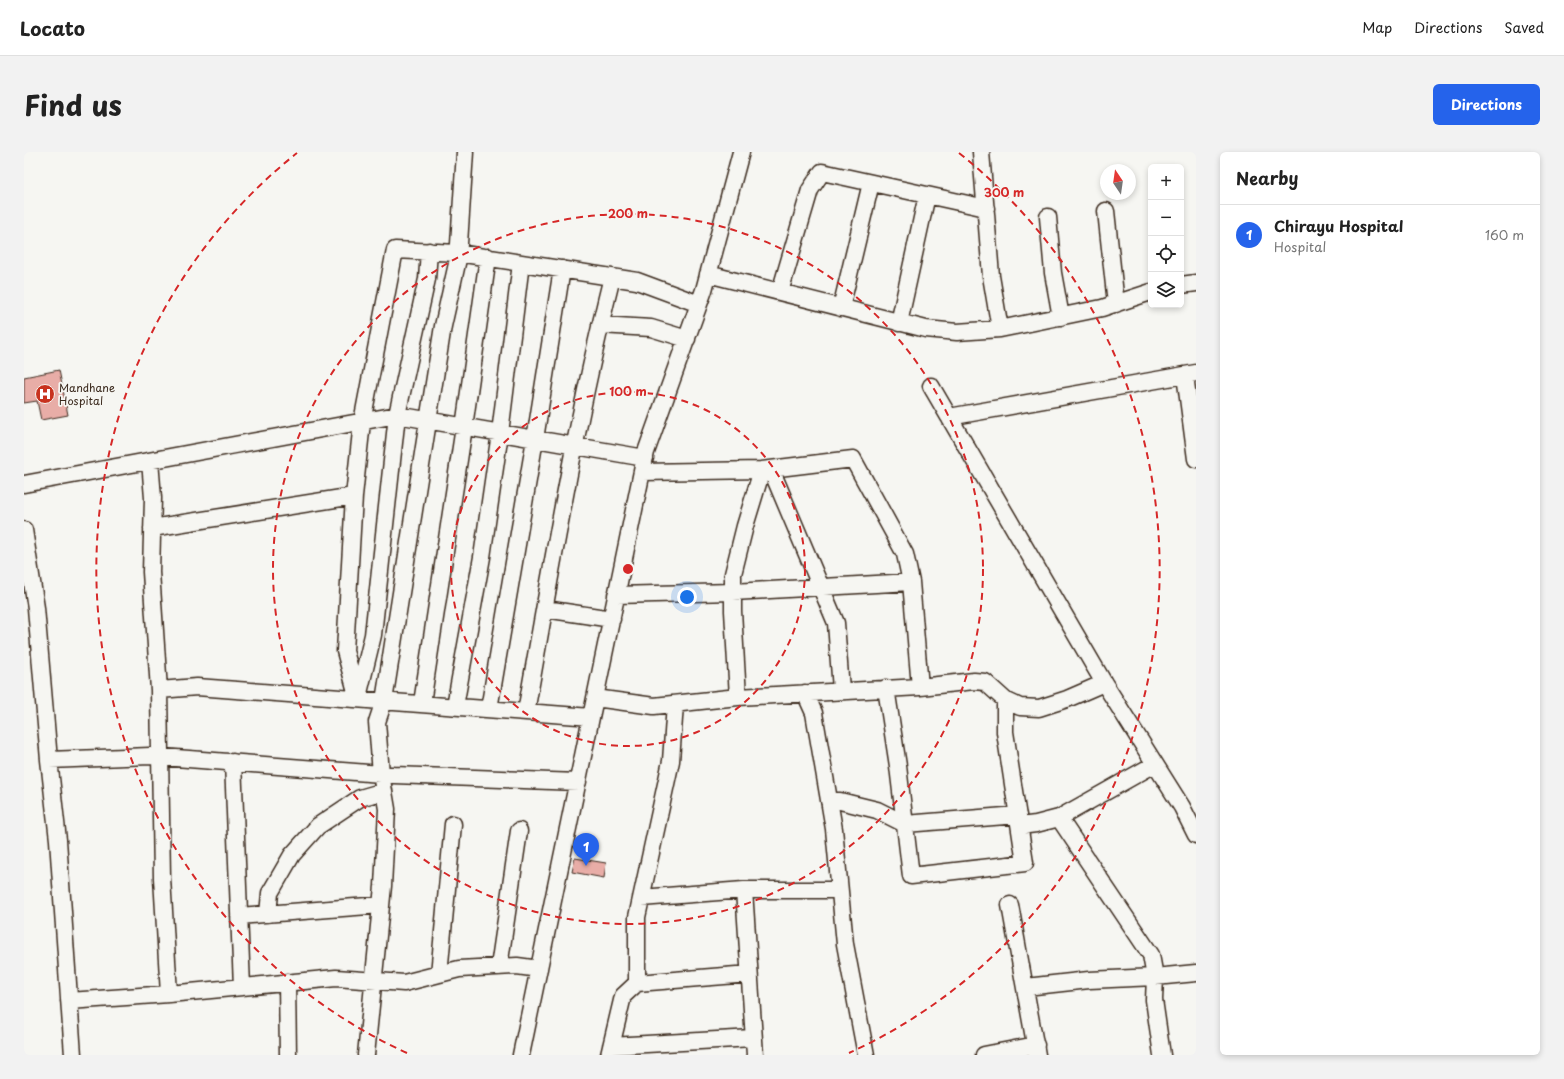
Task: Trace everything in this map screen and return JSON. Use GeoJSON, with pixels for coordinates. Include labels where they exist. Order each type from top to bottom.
{"type":"FeatureCollection","features":[{"type":"Feature","properties":{"kind":"street"},"geometry":{"type":"LineString","coordinates":[[366,1055],[381,906],[387,809],[381,774],[377,722],[384,701],[444,326],[458,253],[465,152]]}},
{"type":"Feature","properties":{"kind":"street"},"geometry":{"type":"LineString","coordinates":[[521,1055],[643,465],[699,304],[741,152]]}},
{"type":"Feature","properties":{"kind":"street"},"geometry":{"type":"LineString","coordinates":[[981,152],[991,276],[1000,329]]}},
{"type":"Feature","properties":{"kind":"street"},"geometry":{"type":"LineString","coordinates":[[780,292],[810,190],[822,172],[986,208]]}},
{"type":"Feature","properties":{"kind":"street"},"geometry":{"type":"LineString","coordinates":[[841,308],[871,183]]}},
{"type":"Feature","properties":{"kind":"street"},"geometry":{"type":"LineString","coordinates":[[899,322],[926,195]]}},
{"type":"Feature","properties":{"kind":"street"},"geometry":{"type":"LineString","coordinates":[[1106,211],[1116,304]]}},
{"type":"Feature","properties":{"kind":"street"},"geometry":{"type":"LineString","coordinates":[[1048,217],[1053,273],[1061,317]]}},
{"type":"Feature","properties":{"kind":"street"},"geometry":{"type":"LineString","coordinates":[[358,699],[345,651],[354,496],[362,422],[395,250],[458,253],[612,277],[637,282],[699,304]]}},
{"type":"Feature","properties":{"kind":"street"},"geometry":{"type":"LineString","coordinates":[[358,699],[373,635],[397,415],[427,279],[429,251]]}},
{"type":"Feature","properties":{"kind":"street"},"geometry":{"type":"LineString","coordinates":[[422,703],[488,257]]}},
{"type":"Feature","properties":{"kind":"street"},"geometry":{"type":"LineString","coordinates":[[455,706],[482,557],[500,433],[521,263]]}},
{"type":"Feature","properties":{"kind":"street"},"geometry":{"type":"LineString","coordinates":[[489,708],[535,439],[562,269]]}},
{"type":"Feature","properties":{"kind":"street"},"geometry":{"type":"LineString","coordinates":[[708,274],[926,329],[957,332],[1000,329],[1061,317],[1102,308],[1148,293]]}},
{"type":"Feature","properties":{"kind":"street"},"geometry":{"type":"LineString","coordinates":[[526,712],[574,446],[612,277]]}},
{"type":"Feature","properties":{"kind":"street"},"geometry":{"type":"LineString","coordinates":[[1184,285],[1196,283]]}},
{"type":"Feature","properties":{"kind":"street"},"geometry":{"type":"LineString","coordinates":[[600,325],[651,328],[687,339]]}},
{"type":"Feature","properties":{"kind":"street"},"geometry":{"type":"LineString","coordinates":[[949,417],[1190,374],[1196,459]]}},
{"type":"Feature","properties":{"kind":"street"},"geometry":{"type":"LineString","coordinates":[[931,386],[1104,683],[1182,807],[1196,835]]}},
{"type":"Feature","properties":{"kind":"street"},"geometry":{"type":"LineString","coordinates":[[24,484],[397,415],[574,446],[643,465],[766,469],[853,459],[905,554],[911,582],[920,687]]}},
{"type":"Feature","properties":{"kind":"street"},"geometry":{"type":"LineString","coordinates":[[150,461],[153,498],[151,572],[159,690],[162,878],[169,994]]}},
{"type":"Feature","properties":{"kind":"street"},"geometry":{"type":"LineString","coordinates":[[766,469],[821,587],[836,623],[841,690]]}},
{"type":"Feature","properties":{"kind":"street"},"geometry":{"type":"LineString","coordinates":[[738,697],[733,574],[745,526],[766,469]]}},
{"type":"Feature","properties":{"kind":"street"},"geometry":{"type":"LineString","coordinates":[[152,528],[354,496]]}},
{"type":"Feature","properties":{"kind":"street"},"geometry":{"type":"LineString","coordinates":[[24,530],[30,608],[58,840],[73,1055]]}},
{"type":"Feature","properties":{"kind":"street"},"geometry":{"type":"LineString","coordinates":[[616,595],[733,592],[911,582]]}},
{"type":"Feature","properties":{"kind":"street"},"geometry":{"type":"LineString","coordinates":[[544,609],[612,619]]}},
{"type":"Feature","properties":{"kind":"street"},"geometry":{"type":"LineString","coordinates":[[595,698],[654,706],[738,697],[841,690],[920,687],[974,681],[985,682],[1005,700],[1020,707],[1039,708],[1067,699],[1104,683]]}},
{"type":"Feature","properties":{"kind":"street"},"geometry":{"type":"LineString","coordinates":[[159,690],[197,687],[489,708],[591,717]]}},
{"type":"Feature","properties":{"kind":"street"},"geometry":{"type":"LineString","coordinates":[[886,688],[898,766],[911,876],[1025,863],[1005,732],[1005,700]]}},
{"type":"Feature","properties":{"kind":"street"},"geometry":{"type":"LineString","coordinates":[[805,693],[814,713],[834,829],[845,944],[866,1055]]}},
{"type":"Feature","properties":{"kind":"street"},"geometry":{"type":"LineString","coordinates":[[637,983],[637,917],[671,761],[675,704]]}},
{"type":"Feature","properties":{"kind":"street"},"geometry":{"type":"LineString","coordinates":[[49,760],[160,756],[381,774],[578,782]]}},
{"type":"Feature","properties":{"kind":"street"},"geometry":{"type":"LineString","coordinates":[[233,762],[242,987]]}},
{"type":"Feature","properties":{"kind":"street"},"geometry":{"type":"LineString","coordinates":[[829,801],[840,801],[877,810],[905,824],[1019,820],[1036,824],[1059,818],[1154,764]]}},
{"type":"Feature","properties":{"kind":"street"},"geometry":{"type":"LineString","coordinates":[[268,914],[270,893],[292,855],[318,826],[360,798],[384,790]]}},
{"type":"Feature","properties":{"kind":"street"},"geometry":{"type":"LineString","coordinates":[[1059,818],[1151,955],[1155,977],[1154,1000],[1162,1055]]}},
{"type":"Feature","properties":{"kind":"street"},"geometry":{"type":"LineString","coordinates":[[439,974],[453,824]]}},
{"type":"Feature","properties":{"kind":"street"},"geometry":{"type":"LineString","coordinates":[[499,967],[519,831]]}},
{"type":"Feature","properties":{"kind":"street"},"geometry":{"type":"LineString","coordinates":[[641,898],[744,890],[839,890]]}},
{"type":"Feature","properties":{"kind":"street"},"geometry":{"type":"LineString","coordinates":[[744,890],[755,1055]]}},
{"type":"Feature","properties":{"kind":"street"},"geometry":{"type":"LineString","coordinates":[[984,1055],[1037,1050],[1010,905]]}},
{"type":"Feature","properties":{"kind":"street"},"geometry":{"type":"LineString","coordinates":[[239,916],[381,906]]}},
{"type":"Feature","properties":{"kind":"street"},"geometry":{"type":"LineString","coordinates":[[69,1001],[169,994],[336,978],[404,983],[460,970],[517,966],[539,969]]}},
{"type":"Feature","properties":{"kind":"street"},"geometry":{"type":"LineString","coordinates":[[1026,987],[1089,980],[1155,977],[1196,973]]}},
{"type":"Feature","properties":{"kind":"street"},"geometry":{"type":"LineString","coordinates":[[749,974],[637,983],[623,996],[610,1050],[753,1038]]}},
{"type":"Feature","properties":{"kind":"street"},"geometry":{"type":"LineString","coordinates":[[287,982],[288,1055]]}},
{"type":"Feature","properties":{"kind":"building"},"geometry":{"type":"Polygon","coordinates":[[[59,370],[68,415],[41,420],[37,401],[24,403],[24,377],[59,370]]]}},
{"type":"Feature","properties":{"kind":"building"},"geometry":{"type":"Polygon","coordinates":[[[575,858],[606,863],[604,878],[572,872],[575,858]]]}},
{"type":"Feature","properties":{"kind":"place","name":"Mandhane Hospital"},"geometry":{"type":"Point","coordinates":[45,394]}},
{"type":"Feature","properties":{"kind":"place","name":"Chirayu Hospital"},"geometry":{"type":"Point","coordinates":[586,866]}}]}
